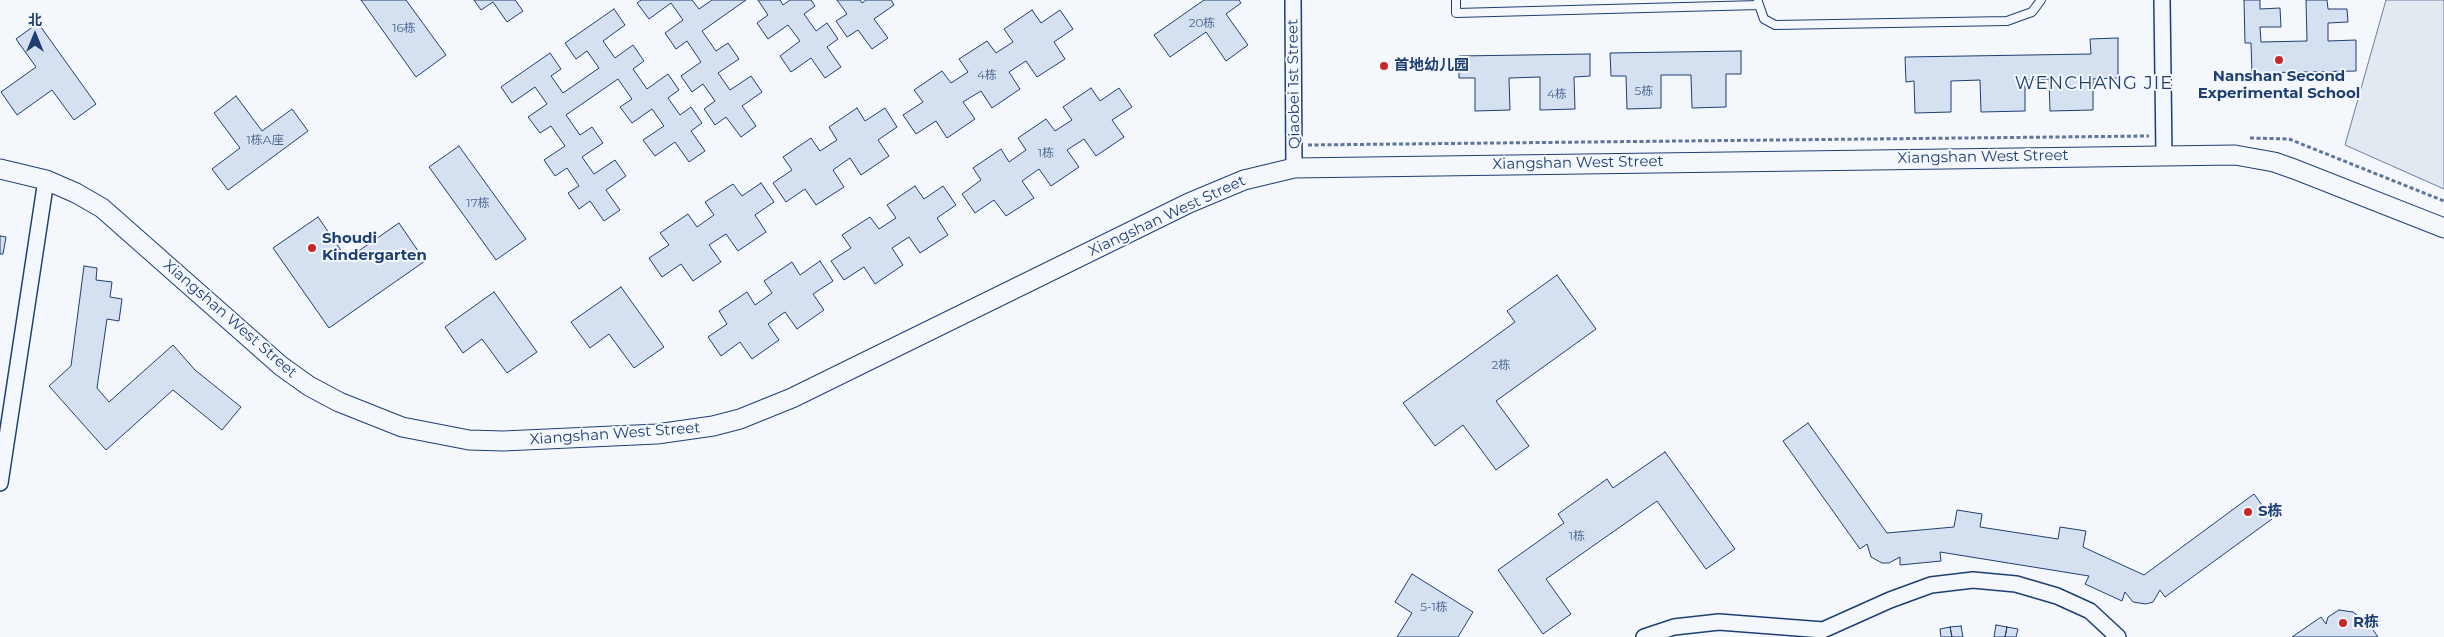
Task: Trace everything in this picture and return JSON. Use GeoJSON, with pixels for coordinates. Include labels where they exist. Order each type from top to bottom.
{"type":"FeatureCollection","features":[{"type":"Feature","properties":{"kind":"street","name":"Qiaobei 1st Street"},"geometry":{"type":"LineString","coordinates":[[1293,0],[1294,168]]}},
{"type":"Feature","properties":{"kind":"street"},"geometry":{"type":"LineString","coordinates":[[2162,0],[2164,155]]}},
{"type":"Feature","properties":{"kind":"street","name":"Xiangshan West Street"},"geometry":{"type":"LineString","coordinates":[[0,169],[46,180],[76,193],[102,208],[281,366],[309,386],[370,416],[402,427],[460,439],[503,441],[666,433],[713,426],[740,419],[792,398],[1189,203],[1244,180],[1294,168],[2235,155],[2274,162],[2444,228]]}},
{"type":"Feature","properties":{"kind":"street"},"geometry":{"type":"LineString","coordinates":[[0,483],[46,180]]}},
{"type":"Feature","properties":{"kind":"street"},"geometry":{"type":"LineString","coordinates":[[1644,637],[1674,627],[1719,622],[1823,630],[1890,600],[1932,585],[1972,580],[2016,584],[2057,596],[2090,611],[2118,637]]}},
{"type":"Feature","properties":{"kind":"lane"},"geometry":{"type":"LineString","coordinates":[[1456,0],[1456,13],[1758,2],[1764,19],[1775,25],[2007,21],[2032,12],[2041,0]]}},
{"type":"Feature","properties":{"kind":"shaded area"},"geometry":{"type":"Polygon","coordinates":[[[2386,0],[2444,0],[2444,189],[2345,145],[2386,0]]]}},
{"type":"Feature","properties":{"kind":"building"},"geometry":{"type":"Polygon","coordinates":[[[361,0],[406,0],[446,55],[416,77],[361,0]]]}},
{"type":"Feature","properties":{"kind":"building"},"geometry":{"type":"Polygon","coordinates":[[[474,0],[515,0],[523,11],[507,22],[493,2],[481,10],[474,0]]]}},
{"type":"Feature","properties":{"kind":"building"},"geometry":{"type":"Polygon","coordinates":[[[641,0],[692,0],[699,9],[712,0],[746,0],[702,31],[716,51],[728,43],[739,59],[718,73],[730,90],[751,76],[762,92],[742,106],[756,126],[741,137],[726,117],[715,125],[704,109],[715,101],[703,84],[692,92],[681,76],[701,62],[687,41],[676,49],[665,33],[683,20],[671,3],[649,19],[637,3],[641,0]]]}},
{"type":"Feature","properties":{"kind":"building"},"geometry":{"type":"Polygon","coordinates":[[[758,0],[780,0],[783,5],[790,0],[811,0],[815,6],[804,14],[816,31],[827,23],[838,39],[827,47],[841,67],[825,78],[811,58],[791,72],[780,56],[800,41],[788,25],[768,39],[757,23],[768,15],[758,0]]]}},
{"type":"Feature","properties":{"kind":"building"},"geometry":{"type":"Polygon","coordinates":[[[837,0],[860,0],[862,3],[866,0],[891,0],[894,5],[874,19],[888,38],[872,49],[858,30],[847,37],[836,21],[847,14],[837,0]]]}},
{"type":"Feature","properties":{"kind":"building"},"geometry":{"type":"Polygon","coordinates":[[[1204,0],[1239,0],[1241,3],[1226,14],[1248,45],[1226,61],[1206,32],[1170,57],[1154,35],[1204,0]]]}},
{"type":"Feature","properties":{"kind":"building"},"geometry":{"type":"Polygon","coordinates":[[[2244,0],[2260,0],[2260,9],[2280,8],[2281,27],[2260,27],[2261,42],[2307,41],[2306,0],[2327,0],[2328,9],[2347,9],[2348,22],[2328,23],[2328,41],[2356,40],[2356,71],[2252,73],[2251,43],[2245,43],[2244,0]]]}},
{"type":"Feature","properties":{"kind":"building"},"geometry":{"type":"Polygon","coordinates":[[[614,9],[625,25],[603,41],[615,58],[633,45],[644,61],[633,69],[647,89],[668,74],[679,90],[668,98],[680,115],[691,107],[702,123],[691,131],[705,151],[689,162],[675,142],[655,156],[643,140],[664,126],[652,109],[632,123],[620,107],[632,99],[618,79],[566,115],[580,135],[592,127],[603,143],[582,157],[594,174],[615,160],[626,176],[606,190],[620,210],[604,221],[590,201],[579,209],[568,193],[579,186],[567,168],[555,176],[544,160],[565,146],[551,126],[540,133],[528,117],[547,104],[535,87],[512,103],[501,87],[550,53],[561,69],[551,76],[563,93],[599,68],[587,51],[576,59],[565,43],[614,9]]]}},
{"type":"Feature","properties":{"kind":"building"},"geometry":{"type":"Polygon","coordinates":[[[1032,10],[1041,23],[1060,10],[1073,29],[1054,42],[1065,59],[1037,77],[1026,61],[1009,72],[1020,89],[992,108],[981,91],[963,102],[975,119],[947,138],[936,121],[916,134],[903,115],[923,102],[914,90],[942,71],[951,83],[968,72],[959,59],[987,41],[996,53],[1013,42],[1004,29],[1032,10]]]}},
{"type":"Feature","properties":{"kind":"building"},"geometry":{"type":"Polygon","coordinates":[[[38,23],[96,104],[74,120],[52,90],[17,115],[1,92],[36,67],[16,39],[38,23]]]}},
{"type":"Feature","properties":{"kind":"building"},"geometry":{"type":"Polygon","coordinates":[[[2118,38],[2118,78],[2093,79],[2093,110],[2050,111],[2049,79],[2025,80],[2025,111],[1981,112],[1980,80],[1951,81],[1951,112],[1915,113],[1914,81],[1906,82],[1905,57],[2091,54],[2090,39],[2118,38]]]}},
{"type":"Feature","properties":{"kind":"building"},"geometry":{"type":"Polygon","coordinates":[[[1741,51],[1741,74],[1726,74],[1726,107],[1692,108],[1691,75],[1661,75],[1661,108],[1627,109],[1626,76],[1611,76],[1610,53],[1741,51]]]}},
{"type":"Feature","properties":{"kind":"building"},"geometry":{"type":"Polygon","coordinates":[[[1590,54],[1590,76],[1574,77],[1575,109],[1540,110],[1540,77],[1509,78],[1510,110],[1475,111],[1475,78],[1459,78],[1459,56],[1590,54]]]}},
{"type":"Feature","properties":{"kind":"building"},"geometry":{"type":"Polygon","coordinates":[[[1091,88],[1100,101],[1119,88],[1132,107],[1112,120],[1124,137],[1096,156],[1084,139],[1067,150],[1079,167],[1051,186],[1039,169],[1022,181],[1034,198],[1006,216],[994,200],[975,213],[962,194],[981,180],[973,168],[1001,149],[1009,162],[1026,150],[1018,138],[1046,119],[1055,131],[1072,120],[1063,107],[1091,88]]]}},
{"type":"Feature","properties":{"kind":"building"},"geometry":{"type":"Polygon","coordinates":[[[236,96],[262,131],[292,109],[308,131],[228,190],[212,169],[240,148],[214,113],[236,96]]]}},
{"type":"Feature","properties":{"kind":"building"},"geometry":{"type":"Polygon","coordinates":[[[857,108],[865,121],[885,108],[897,127],[878,140],[889,156],[861,175],[850,158],[833,170],[844,187],[816,205],[805,189],[786,202],[773,183],[792,170],[783,157],[811,138],[820,151],[837,140],[829,127],[857,108]]]}},
{"type":"Feature","properties":{"kind":"building"},"geometry":{"type":"Polygon","coordinates":[[[459,146],[526,239],[496,260],[429,167],[459,146]]]}},
{"type":"Feature","properties":{"kind":"building"},"geometry":{"type":"Polygon","coordinates":[[[761,183],[774,202],[755,215],[766,232],[738,251],[726,234],[709,245],[721,262],[693,281],[681,264],[662,277],[649,258],[669,245],[660,233],[688,214],[697,227],[714,215],[705,202],[733,184],[742,196],[761,183]]]}},
{"type":"Feature","properties":{"kind":"building"},"geometry":{"type":"Polygon","coordinates":[[[915,186],[924,199],[943,186],[956,205],[937,218],[948,235],[920,253],[909,237],[892,248],[903,265],[875,284],[864,267],[844,280],[831,261],[851,248],[842,235],[870,217],[879,229],[896,218],[887,205],[915,186]]]}},
{"type":"Feature","properties":{"kind":"building"},"geometry":{"type":"Polygon","coordinates":[[[318,217],[347,259],[399,223],[425,261],[329,328],[273,248],[318,217]]]}},
{"type":"Feature","properties":{"kind":"building"},"geometry":{"type":"Polygon","coordinates":[[[0,236],[6,237],[3,254],[0,254],[0,236]]]}},
{"type":"Feature","properties":{"kind":"building"},"geometry":{"type":"Polygon","coordinates":[[[820,261],[833,281],[813,294],[824,310],[797,329],[785,312],[768,324],[779,340],[752,359],[740,342],[721,356],[708,337],[727,324],[719,311],[747,292],[755,305],[772,293],[764,281],[792,262],[800,275],[820,261]]]}},
{"type":"Feature","properties":{"kind":"building"},"geometry":{"type":"Polygon","coordinates":[[[84,266],[97,268],[96,280],[112,282],[110,297],[122,299],[119,321],[107,319],[97,388],[109,402],[173,345],[195,370],[241,407],[222,430],[173,390],[106,450],[49,386],[71,366],[84,266]]]}},
{"type":"Feature","properties":{"kind":"building"},"geometry":{"type":"Polygon","coordinates":[[[1557,275],[1596,329],[1496,401],[1529,446],[1496,470],[1463,425],[1435,446],[1403,403],[1515,322],[1507,311],[1557,275]]]}},
{"type":"Feature","properties":{"kind":"building"},"geometry":{"type":"Polygon","coordinates":[[[621,287],[664,347],[634,368],[609,334],[590,348],[571,322],[621,287]]]}},
{"type":"Feature","properties":{"kind":"building"},"geometry":{"type":"Polygon","coordinates":[[[494,292],[537,352],[507,373],[482,339],[463,353],[445,327],[494,292]]]}},
{"type":"Feature","properties":{"kind":"building","name":"S栋"},"geometry":{"type":"Polygon","coordinates":[[[1808,423],[1887,533],[1954,527],[1957,510],[1982,514],[1980,527],[2058,539],[2060,527],[2086,531],[2083,547],[2144,575],[2254,494],[2272,519],[2165,597],[2160,590],[2153,602],[2146,604],[2133,602],[2125,592],[2122,601],[2085,584],[2089,576],[1940,552],[1941,561],[1900,565],[1900,557],[1889,563],[1882,563],[1871,557],[1867,544],[1860,549],[1783,441],[1808,423]]]}},
{"type":"Feature","properties":{"kind":"building"},"geometry":{"type":"Polygon","coordinates":[[[1665,452],[1735,549],[1706,569],[1657,501],[1546,579],[1571,614],[1543,634],[1498,570],[1564,523],[1558,514],[1607,479],[1613,488],[1665,452]]]}},
{"type":"Feature","properties":{"kind":"building"},"geometry":{"type":"Polygon","coordinates":[[[1412,574],[1473,612],[1458,637],[1397,637],[1412,613],[1395,602],[1412,574]]]}},
{"type":"Feature","properties":{"kind":"building","name":"R栋"},"geometry":{"type":"Polygon","coordinates":[[[2339,610],[2353,612],[2358,616],[2362,629],[2369,624],[2378,637],[2292,637],[2321,617],[2326,624],[2328,617],[2339,610]]]}},
{"type":"Feature","properties":{"kind":"building"},"geometry":{"type":"Polygon","coordinates":[[[1996,625],[2007,627],[2005,637],[1994,637],[1996,625]]]}},
{"type":"Feature","properties":{"kind":"building"},"geometry":{"type":"Polygon","coordinates":[[[1961,626],[1963,637],[1952,637],[1950,627],[1961,626]]]}},
{"type":"Feature","properties":{"kind":"building"},"geometry":{"type":"Polygon","coordinates":[[[1950,627],[1952,637],[1941,637],[1940,629],[1950,627]]]}},
{"type":"Feature","properties":{"kind":"building"},"geometry":{"type":"Polygon","coordinates":[[[2007,627],[2018,629],[2016,637],[2005,637],[2007,627]]]}},
{"type":"Feature","properties":{"kind":"place","name":"Nanshan Second Experimental School"},"geometry":{"type":"Point","coordinates":[2279,60]}},
{"type":"Feature","properties":{"kind":"place","name":"首地幼儿园"},"geometry":{"type":"Point","coordinates":[1384,66]}},
{"type":"Feature","properties":{"kind":"place","name":"Shoudi Kindergarten"},"geometry":{"type":"Point","coordinates":[312,248]}},
{"type":"Feature","properties":{"kind":"place","name":"S栋"},"geometry":{"type":"Point","coordinates":[2248,512]}},
{"type":"Feature","properties":{"kind":"place","name":"R栋"},"geometry":{"type":"Point","coordinates":[2343,623]}},
{"type":"Feature","properties":{"kind":"district","name":"WENCHANG JIE"},"geometry":{"type":"Point","coordinates":[2094,84]}}]}
